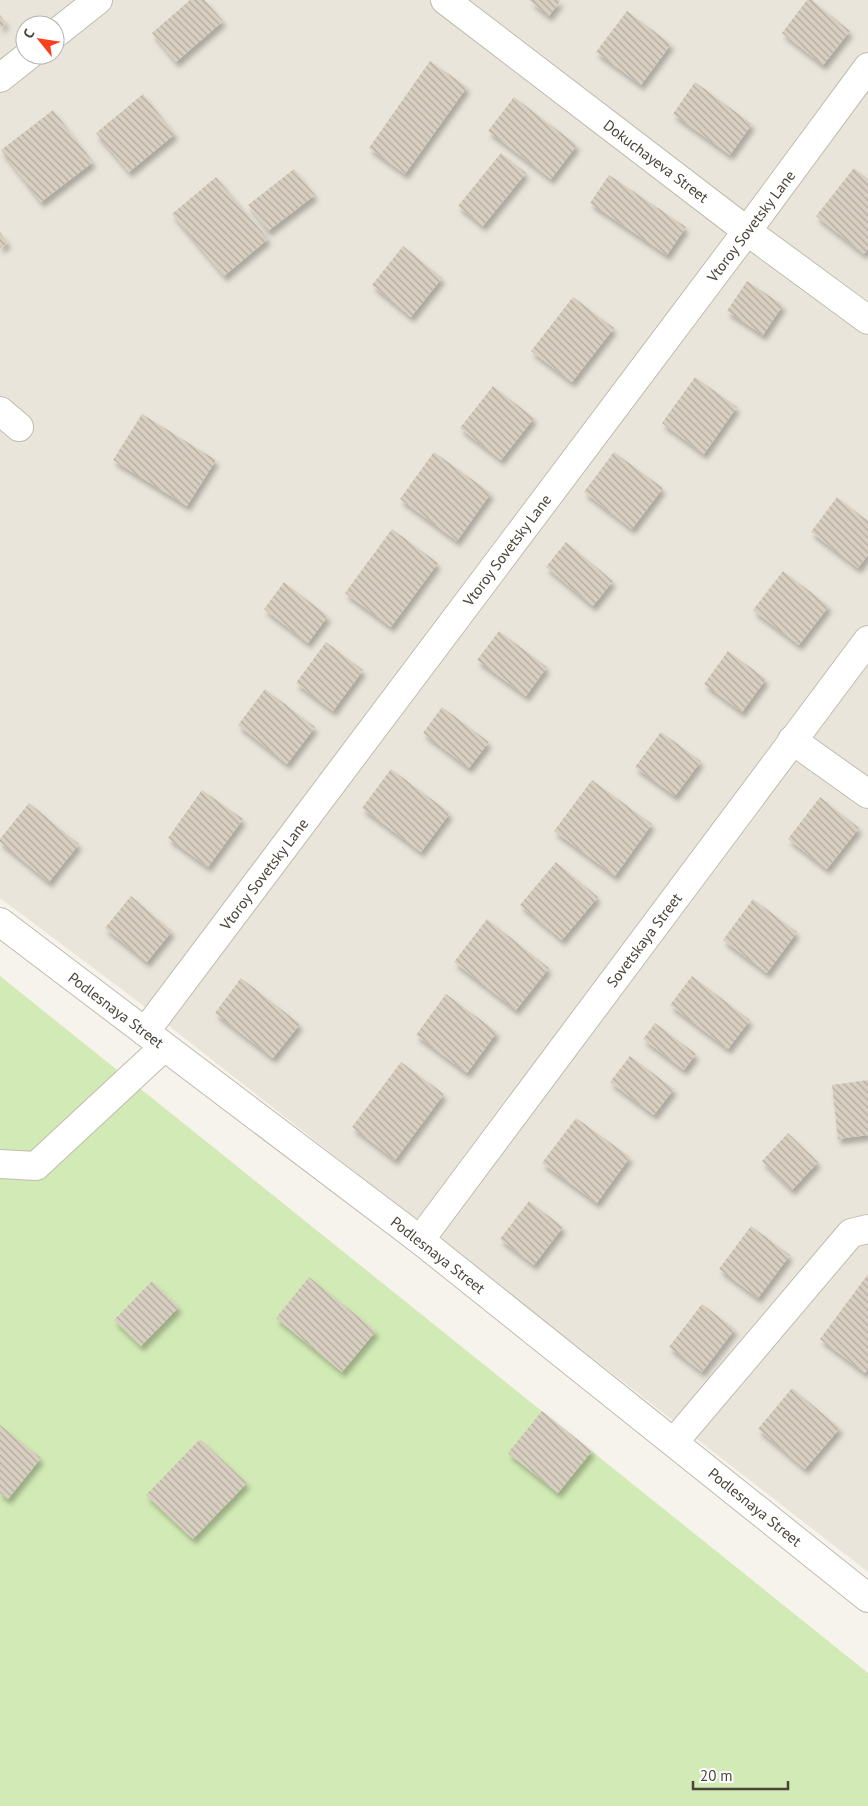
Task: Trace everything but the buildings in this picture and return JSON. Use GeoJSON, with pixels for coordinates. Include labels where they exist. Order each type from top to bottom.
{"type":"FeatureCollection","features":[{"type":"Feature","properties":{"kind":"street"},"geometry":{"type":"LineString","coordinates":[[65,26],[98,0]]}},
{"type":"Feature","properties":{"kind":"street","name":"Dokuchayeva Street"},"geometry":{"type":"LineString","coordinates":[[445,0],[868,320]]}},
{"type":"Feature","properties":{"kind":"street"},"geometry":{"type":"LineString","coordinates":[[0,78],[16,65]]}},
{"type":"Feature","properties":{"kind":"street","name":"Vtoroy Sovetsky Lane"},"geometry":{"type":"LineString","coordinates":[[0,1164],[36,1166],[155,1040],[868,67]]}},
{"type":"Feature","properties":{"kind":"street","name":"Sovetskaya Street"},"geometry":{"type":"LineString","coordinates":[[420,1240],[868,640]]}},
{"type":"Feature","properties":{"kind":"street"},"geometry":{"type":"LineString","coordinates":[[792,740],[868,794]]}},
{"type":"Feature","properties":{"kind":"street","name":"Podlesnaya Street"},"geometry":{"type":"LineString","coordinates":[[0,922],[420,1240],[868,1598]]}},
{"type":"Feature","properties":{"kind":"street"},"geometry":{"type":"LineString","coordinates":[[674,1442],[851,1233],[868,1229]]}},
{"type":"Feature","properties":{"kind":"shaded area"},"geometry":{"type":"Polygon","coordinates":[[[0,0],[868,0],[868,1572],[136,1000],[0,898],[0,0]]]}},
{"type":"Feature","properties":{"kind":"green space"},"geometry":{"type":"Polygon","coordinates":[[[0,976],[868,1673],[868,1806],[0,1806],[0,976]]]}}]}
